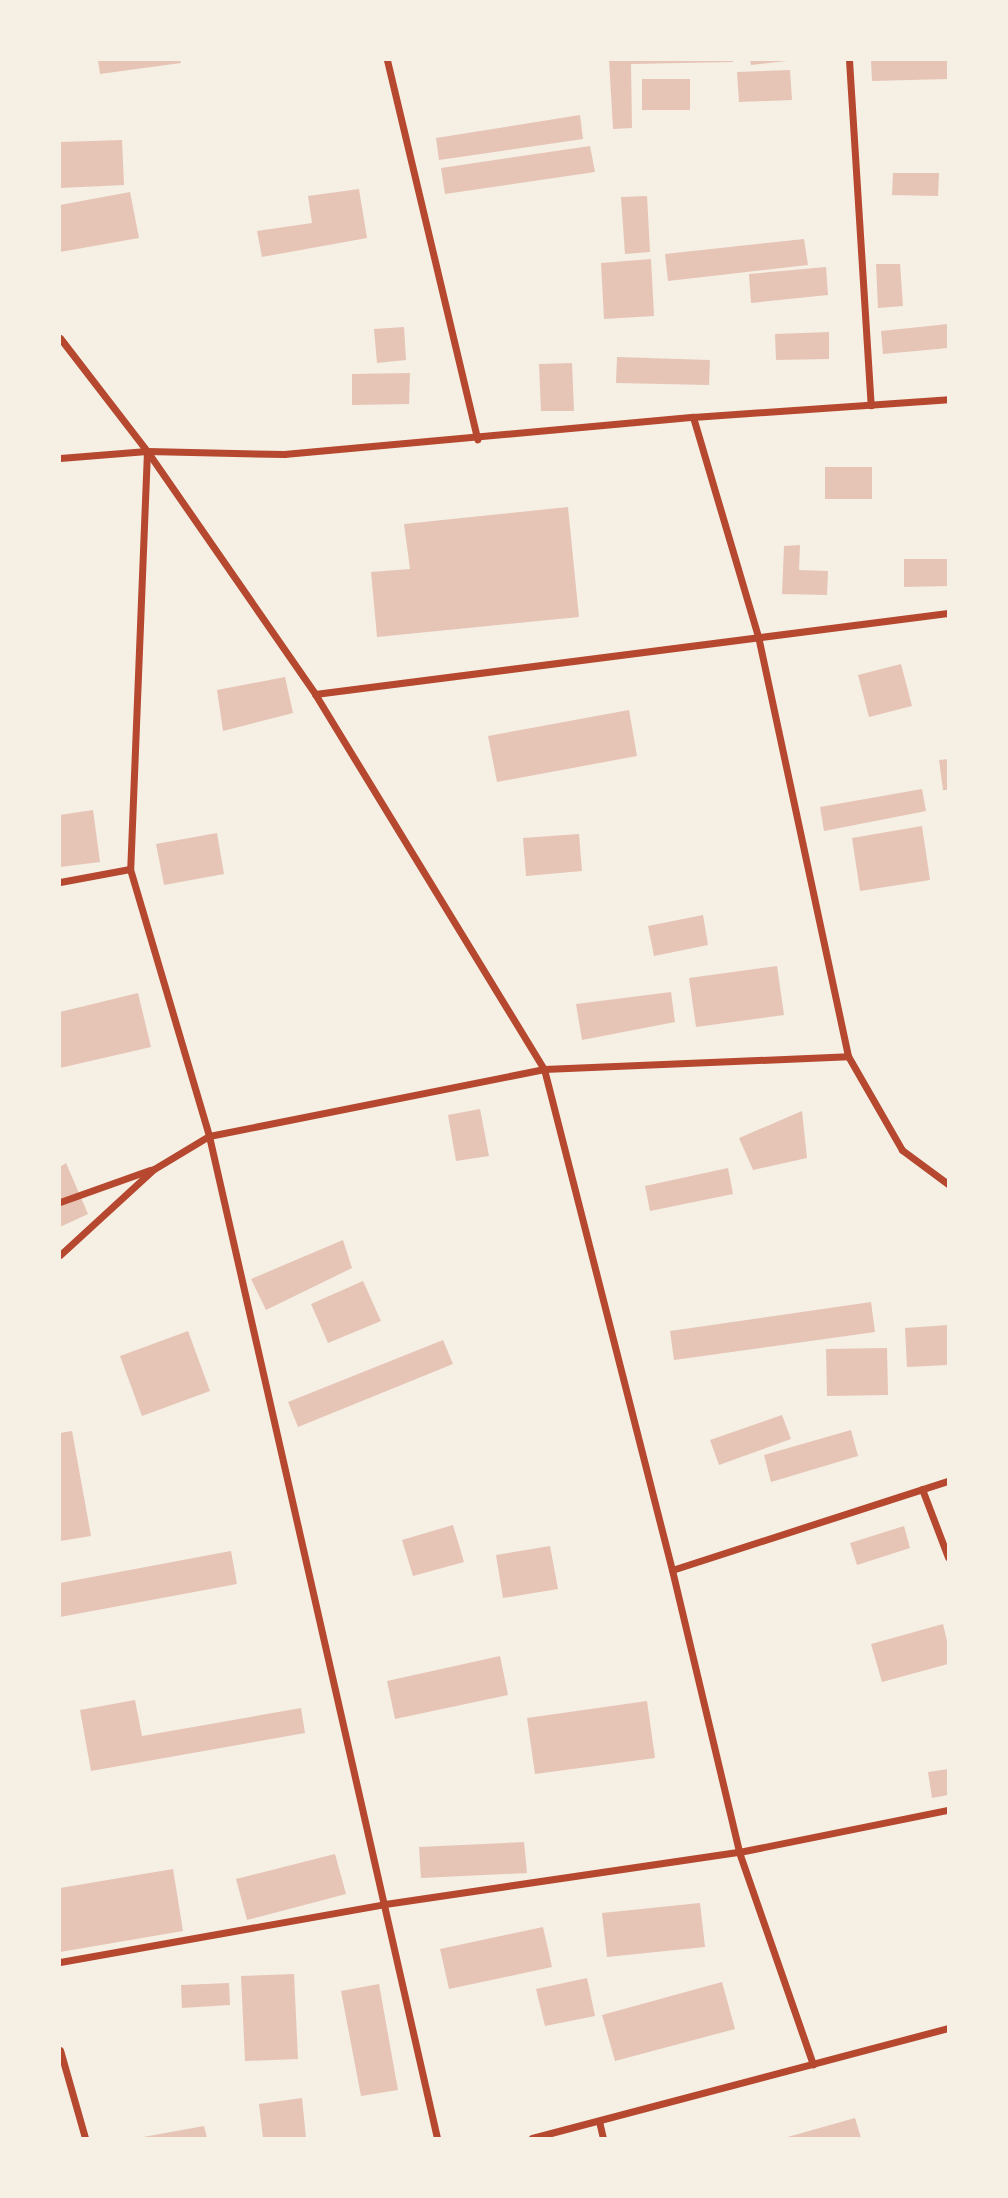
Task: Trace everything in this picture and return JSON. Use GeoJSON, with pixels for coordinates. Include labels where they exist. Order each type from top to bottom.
{"type":"FeatureCollection","features":[{"type":"Feature","properties":{"kind":"street"},"geometry":{"type":"LineString","coordinates":[[387,60],[477,439]]}},
{"type":"Feature","properties":{"kind":"street"},"geometry":{"type":"LineString","coordinates":[[849,60],[872,405]]}},
{"type":"Feature","properties":{"kind":"street"},"geometry":{"type":"LineString","coordinates":[[60,338],[147,451],[316,694],[544,1069],[672,1570],[739,1852],[813,2064]]}},
{"type":"Feature","properties":{"kind":"street"},"geometry":{"type":"LineString","coordinates":[[60,458],[147,451],[284,454],[477,439],[693,417],[948,399]]}},
{"type":"Feature","properties":{"kind":"street"},"geometry":{"type":"LineString","coordinates":[[693,417],[758,636],[848,1056],[902,1150],[948,1184]]}},
{"type":"Feature","properties":{"kind":"street"},"geometry":{"type":"LineString","coordinates":[[147,451],[130,869],[209,1136],[438,2138]]}},
{"type":"Feature","properties":{"kind":"street"},"geometry":{"type":"LineString","coordinates":[[316,694],[948,612]]}},
{"type":"Feature","properties":{"kind":"street"},"geometry":{"type":"LineString","coordinates":[[60,882],[130,869]]}},
{"type":"Feature","properties":{"kind":"street"},"geometry":{"type":"LineString","coordinates":[[60,1255],[154,1169],[209,1136],[544,1069],[848,1056]]}},
{"type":"Feature","properties":{"kind":"street"},"geometry":{"type":"LineString","coordinates":[[60,1202],[154,1169]]}},
{"type":"Feature","properties":{"kind":"street"},"geometry":{"type":"LineString","coordinates":[[672,1570],[948,1481]]}},
{"type":"Feature","properties":{"kind":"street"},"geometry":{"type":"LineString","coordinates":[[922,1489],[948,1557]]}},
{"type":"Feature","properties":{"kind":"street"},"geometry":{"type":"LineString","coordinates":[[60,1962],[385,1904],[739,1852],[948,1810]]}},
{"type":"Feature","properties":{"kind":"street"},"geometry":{"type":"LineString","coordinates":[[532,2138],[948,2028]]}},
{"type":"Feature","properties":{"kind":"street"},"geometry":{"type":"LineString","coordinates":[[60,2050],[85,2138]]}},
{"type":"Feature","properties":{"kind":"street"},"geometry":{"type":"LineString","coordinates":[[598,2121],[603,2138]]}},
{"type":"Feature","properties":{"kind":"building"},"geometry":{"type":"Polygon","coordinates":[[[98,60],[180,60],[181,63],[100,74],[98,60]]]}},
{"type":"Feature","properties":{"kind":"building"},"geometry":{"type":"Polygon","coordinates":[[[609,60],[733,62],[631,64],[632,128],[613,129],[609,60]]]}},
{"type":"Feature","properties":{"kind":"building"},"geometry":{"type":"Polygon","coordinates":[[[750,60],[787,60],[787,61],[751,65],[750,60]]]}},
{"type":"Feature","properties":{"kind":"building"},"geometry":{"type":"Polygon","coordinates":[[[871,60],[948,60],[948,79],[872,81],[871,60]]]}},
{"type":"Feature","properties":{"kind":"building"},"geometry":{"type":"Polygon","coordinates":[[[790,70],[792,100],[739,102],[737,72],[790,70]]]}},
{"type":"Feature","properties":{"kind":"building"},"geometry":{"type":"Polygon","coordinates":[[[642,79],[690,79],[690,110],[642,110],[642,79]]]}},
{"type":"Feature","properties":{"kind":"building"},"geometry":{"type":"Polygon","coordinates":[[[580,115],[583,139],[439,160],[436,138],[580,115]]]}},
{"type":"Feature","properties":{"kind":"building"},"geometry":{"type":"Polygon","coordinates":[[[122,140],[124,185],[60,188],[60,142],[122,140]]]}},
{"type":"Feature","properties":{"kind":"building"},"geometry":{"type":"Polygon","coordinates":[[[590,146],[595,172],[445,194],[441,168],[590,146]]]}},
{"type":"Feature","properties":{"kind":"building"},"geometry":{"type":"Polygon","coordinates":[[[893,173],[939,173],[938,196],[892,195],[893,173]]]}},
{"type":"Feature","properties":{"kind":"building"},"geometry":{"type":"Polygon","coordinates":[[[359,189],[367,238],[262,257],[257,231],[312,223],[308,196],[359,189]]]}},
{"type":"Feature","properties":{"kind":"building"},"geometry":{"type":"Polygon","coordinates":[[[130,192],[139,238],[60,252],[60,205],[130,192]]]}},
{"type":"Feature","properties":{"kind":"building"},"geometry":{"type":"Polygon","coordinates":[[[647,196],[650,252],[625,254],[621,197],[647,196]]]}},
{"type":"Feature","properties":{"kind":"building"},"geometry":{"type":"Polygon","coordinates":[[[804,239],[808,265],[668,281],[665,254],[804,239]]]}},
{"type":"Feature","properties":{"kind":"building"},"geometry":{"type":"Polygon","coordinates":[[[651,259],[654,316],[604,319],[601,263],[651,259]]]}},
{"type":"Feature","properties":{"kind":"building"},"geometry":{"type":"Polygon","coordinates":[[[876,264],[900,264],[903,306],[878,308],[876,264]]]}},
{"type":"Feature","properties":{"kind":"building"},"geometry":{"type":"Polygon","coordinates":[[[826,267],[828,295],[751,303],[749,274],[826,267]]]}},
{"type":"Feature","properties":{"kind":"building"},"geometry":{"type":"Polygon","coordinates":[[[948,324],[948,348],[883,354],[881,331],[948,324]]]}},
{"type":"Feature","properties":{"kind":"building"},"geometry":{"type":"Polygon","coordinates":[[[404,327],[406,360],[377,363],[374,329],[404,327]]]}},
{"type":"Feature","properties":{"kind":"building"},"geometry":{"type":"Polygon","coordinates":[[[829,332],[829,359],[776,360],[775,334],[829,332]]]}},
{"type":"Feature","properties":{"kind":"building"},"geometry":{"type":"Polygon","coordinates":[[[617,357],[710,360],[709,385],[616,383],[617,357]]]}},
{"type":"Feature","properties":{"kind":"building"},"geometry":{"type":"Polygon","coordinates":[[[572,363],[574,411],[541,411],[539,364],[572,363]]]}},
{"type":"Feature","properties":{"kind":"building"},"geometry":{"type":"Polygon","coordinates":[[[410,373],[409,404],[352,405],[352,374],[410,373]]]}},
{"type":"Feature","properties":{"kind":"building"},"geometry":{"type":"Polygon","coordinates":[[[825,467],[872,467],[872,499],[825,499],[825,467]]]}},
{"type":"Feature","properties":{"kind":"building"},"geometry":{"type":"Polygon","coordinates":[[[568,507],[579,617],[377,637],[371,572],[410,569],[404,524],[568,507]]]}},
{"type":"Feature","properties":{"kind":"building"},"geometry":{"type":"Polygon","coordinates":[[[800,545],[799,570],[828,571],[827,595],[782,594],[784,546],[800,545]]]}},
{"type":"Feature","properties":{"kind":"building"},"geometry":{"type":"Polygon","coordinates":[[[904,559],[948,559],[948,586],[904,587],[904,559]]]}},
{"type":"Feature","properties":{"kind":"building"},"geometry":{"type":"Polygon","coordinates":[[[901,664],[912,706],[869,717],[858,675],[901,664]]]}},
{"type":"Feature","properties":{"kind":"building"},"geometry":{"type":"Polygon","coordinates":[[[285,677],[293,713],[223,731],[217,690],[285,677]]]}},
{"type":"Feature","properties":{"kind":"building"},"geometry":{"type":"Polygon","coordinates":[[[629,710],[637,756],[497,782],[488,736],[629,710]]]}},
{"type":"Feature","properties":{"kind":"building"},"geometry":{"type":"Polygon","coordinates":[[[948,759],[948,790],[943,790],[939,760],[948,759]]]}},
{"type":"Feature","properties":{"kind":"building"},"geometry":{"type":"Polygon","coordinates":[[[922,789],[926,811],[824,831],[820,807],[922,789]]]}},
{"type":"Feature","properties":{"kind":"building"},"geometry":{"type":"Polygon","coordinates":[[[93,810],[100,862],[60,867],[60,815],[93,810]]]}},
{"type":"Feature","properties":{"kind":"building"},"geometry":{"type":"Polygon","coordinates":[[[922,826],[930,880],[860,891],[852,838],[922,826]]]}},
{"type":"Feature","properties":{"kind":"building"},"geometry":{"type":"Polygon","coordinates":[[[217,833],[224,874],[164,885],[156,844],[217,833]]]}},
{"type":"Feature","properties":{"kind":"building"},"geometry":{"type":"Polygon","coordinates":[[[579,834],[582,871],[526,876],[523,838],[579,834]]]}},
{"type":"Feature","properties":{"kind":"building"},"geometry":{"type":"Polygon","coordinates":[[[703,915],[708,945],[654,956],[648,926],[703,915]]]}},
{"type":"Feature","properties":{"kind":"building"},"geometry":{"type":"Polygon","coordinates":[[[777,966],[784,1015],[696,1027],[689,978],[777,966]]]}},
{"type":"Feature","properties":{"kind":"building"},"geometry":{"type":"Polygon","coordinates":[[[671,992],[675,1022],[582,1040],[576,1004],[671,992]]]}},
{"type":"Feature","properties":{"kind":"building"},"geometry":{"type":"Polygon","coordinates":[[[138,993],[151,1047],[60,1068],[60,1012],[138,993]]]}},
{"type":"Feature","properties":{"kind":"building"},"geometry":{"type":"Polygon","coordinates":[[[480,1109],[489,1156],[456,1161],[448,1115],[480,1109]]]}},
{"type":"Feature","properties":{"kind":"building"},"geometry":{"type":"Polygon","coordinates":[[[802,1111],[807,1158],[753,1170],[739,1138],[802,1111]]]}},
{"type":"Feature","properties":{"kind":"building"},"geometry":{"type":"Polygon","coordinates":[[[66,1163],[88,1214],[60,1227],[60,1167],[66,1163]]]}},
{"type":"Feature","properties":{"kind":"building"},"geometry":{"type":"Polygon","coordinates":[[[728,1168],[733,1194],[650,1211],[645,1186],[728,1168]]]}},
{"type":"Feature","properties":{"kind":"building"},"geometry":{"type":"Polygon","coordinates":[[[343,1240],[352,1268],[266,1310],[251,1279],[343,1240]]]}},
{"type":"Feature","properties":{"kind":"building"},"geometry":{"type":"Polygon","coordinates":[[[363,1281],[381,1321],[328,1343],[311,1304],[363,1281]]]}},
{"type":"Feature","properties":{"kind":"building"},"geometry":{"type":"Polygon","coordinates":[[[871,1302],[875,1332],[674,1360],[670,1331],[871,1302]]]}},
{"type":"Feature","properties":{"kind":"building"},"geometry":{"type":"Polygon","coordinates":[[[948,1325],[948,1365],[907,1367],[905,1328],[948,1325]]]}},
{"type":"Feature","properties":{"kind":"building"},"geometry":{"type":"Polygon","coordinates":[[[188,1331],[210,1391],[142,1416],[120,1356],[188,1331]]]}},
{"type":"Feature","properties":{"kind":"building"},"geometry":{"type":"Polygon","coordinates":[[[443,1340],[453,1364],[298,1427],[288,1402],[443,1340]]]}},
{"type":"Feature","properties":{"kind":"building"},"geometry":{"type":"Polygon","coordinates":[[[887,1348],[888,1395],[827,1396],[826,1349],[887,1348]]]}},
{"type":"Feature","properties":{"kind":"building"},"geometry":{"type":"Polygon","coordinates":[[[782,1415],[791,1439],[719,1465],[710,1440],[782,1415]]]}},
{"type":"Feature","properties":{"kind":"building"},"geometry":{"type":"Polygon","coordinates":[[[851,1430],[858,1456],[771,1482],[764,1455],[851,1430]]]}},
{"type":"Feature","properties":{"kind":"building"},"geometry":{"type":"Polygon","coordinates":[[[72,1431],[91,1536],[60,1541],[60,1433],[72,1431]]]}},
{"type":"Feature","properties":{"kind":"building"},"geometry":{"type":"Polygon","coordinates":[[[453,1525],[464,1562],[413,1576],[402,1540],[453,1525]]]}},
{"type":"Feature","properties":{"kind":"building"},"geometry":{"type":"Polygon","coordinates":[[[904,1526],[910,1548],[857,1565],[850,1543],[904,1526]]]}},
{"type":"Feature","properties":{"kind":"building"},"geometry":{"type":"Polygon","coordinates":[[[550,1546],[558,1589],[503,1598],[496,1555],[550,1546]]]}},
{"type":"Feature","properties":{"kind":"building"},"geometry":{"type":"Polygon","coordinates":[[[231,1551],[237,1584],[60,1617],[60,1583],[231,1551]]]}},
{"type":"Feature","properties":{"kind":"building"},"geometry":{"type":"Polygon","coordinates":[[[943,1624],[948,1645],[948,1664],[882,1682],[871,1644],[943,1624]]]}},
{"type":"Feature","properties":{"kind":"building"},"geometry":{"type":"Polygon","coordinates":[[[500,1656],[508,1695],[395,1719],[387,1681],[500,1656]]]}},
{"type":"Feature","properties":{"kind":"building"},"geometry":{"type":"Polygon","coordinates":[[[135,1700],[142,1736],[301,1708],[305,1733],[91,1771],[80,1710],[135,1700]]]}},
{"type":"Feature","properties":{"kind":"building"},"geometry":{"type":"Polygon","coordinates":[[[647,1701],[655,1758],[535,1774],[527,1718],[647,1701]]]}},
{"type":"Feature","properties":{"kind":"building"},"geometry":{"type":"Polygon","coordinates":[[[948,1769],[948,1795],[932,1798],[928,1772],[948,1769]]]}},
{"type":"Feature","properties":{"kind":"building"},"geometry":{"type":"Polygon","coordinates":[[[524,1842],[527,1873],[421,1878],[419,1847],[524,1842]]]}},
{"type":"Feature","properties":{"kind":"building"},"geometry":{"type":"Polygon","coordinates":[[[335,1854],[346,1894],[247,1920],[236,1879],[335,1854]]]}},
{"type":"Feature","properties":{"kind":"building"},"geometry":{"type":"Polygon","coordinates":[[[173,1869],[183,1931],[60,1952],[60,1888],[173,1869]]]}},
{"type":"Feature","properties":{"kind":"building"},"geometry":{"type":"Polygon","coordinates":[[[700,1903],[705,1947],[607,1957],[602,1913],[700,1903]]]}},
{"type":"Feature","properties":{"kind":"building"},"geometry":{"type":"Polygon","coordinates":[[[543,1927],[552,1967],[449,1989],[440,1949],[543,1927]]]}},
{"type":"Feature","properties":{"kind":"building"},"geometry":{"type":"Polygon","coordinates":[[[294,1974],[298,2059],[245,2061],[241,1976],[294,1974]]]}},
{"type":"Feature","properties":{"kind":"building"},"geometry":{"type":"Polygon","coordinates":[[[587,1978],[595,2016],[545,2026],[536,1989],[587,1978]]]}},
{"type":"Feature","properties":{"kind":"building"},"geometry":{"type":"Polygon","coordinates":[[[722,1982],[735,2029],[615,2061],[602,2015],[722,1982]]]}},
{"type":"Feature","properties":{"kind":"building"},"geometry":{"type":"Polygon","coordinates":[[[229,1983],[230,2005],[182,2008],[181,1985],[229,1983]]]}},
{"type":"Feature","properties":{"kind":"building"},"geometry":{"type":"Polygon","coordinates":[[[379,1984],[398,2090],[361,2096],[341,1991],[379,1984]]]}},
{"type":"Feature","properties":{"kind":"building"},"geometry":{"type":"Polygon","coordinates":[[[302,2098],[306,2138],[263,2138],[259,2104],[302,2098]]]}},
{"type":"Feature","properties":{"kind":"building"},"geometry":{"type":"Polygon","coordinates":[[[855,2118],[861,2138],[784,2138],[855,2118]]]}},
{"type":"Feature","properties":{"kind":"building"},"geometry":{"type":"Polygon","coordinates":[[[204,2126],[207,2138],[143,2138],[143,2137],[204,2126]]]}}]}
